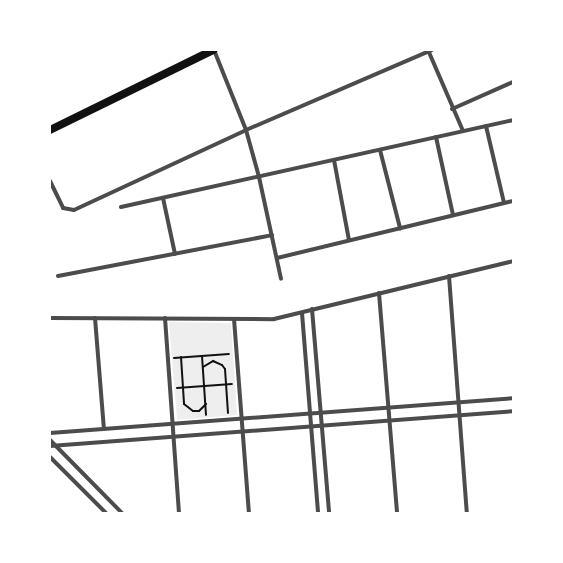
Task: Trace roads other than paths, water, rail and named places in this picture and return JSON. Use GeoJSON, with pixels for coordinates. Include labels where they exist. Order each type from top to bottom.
{"type":"FeatureCollection","features":[{"type":"Feature","properties":{"kind":"main road"},"geometry":{"type":"LineString","coordinates":[[50,130],[213,50]]}},
{"type":"Feature","properties":{"kind":"street"},"geometry":{"type":"LineString","coordinates":[[213,50],[246,130],[259,177],[280,278]]}},
{"type":"Feature","properties":{"kind":"street"},"geometry":{"type":"LineString","coordinates":[[50,181],[63,208],[74,210],[246,130],[429,50],[452,109],[463,131]]}},
{"type":"Feature","properties":{"kind":"street"},"geometry":{"type":"LineString","coordinates":[[452,109],[513,82]]}},
{"type":"Feature","properties":{"kind":"street"},"geometry":{"type":"LineString","coordinates":[[121,207],[513,120]]}},
{"type":"Feature","properties":{"kind":"street"},"geometry":{"type":"LineString","coordinates":[[486,126],[504,203]]}},
{"type":"Feature","properties":{"kind":"street"},"geometry":{"type":"LineString","coordinates":[[436,137],[453,215]]}},
{"type":"Feature","properties":{"kind":"street"},"geometry":{"type":"LineString","coordinates":[[380,150],[400,228]]}},
{"type":"Feature","properties":{"kind":"street"},"geometry":{"type":"LineString","coordinates":[[334,160],[349,240]]}},
{"type":"Feature","properties":{"kind":"street"},"geometry":{"type":"LineString","coordinates":[[163,198],[175,254]]}},
{"type":"Feature","properties":{"kind":"street"},"geometry":{"type":"LineString","coordinates":[[277,258],[513,201]]}},
{"type":"Feature","properties":{"kind":"street"},"geometry":{"type":"LineString","coordinates":[[58,276],[272,235]]}},
{"type":"Feature","properties":{"kind":"street"},"geometry":{"type":"LineString","coordinates":[[50,318],[274,319],[513,261]]}},
{"type":"Feature","properties":{"kind":"street"},"geometry":{"type":"LineString","coordinates":[[449,276],[467,513]]}},
{"type":"Feature","properties":{"kind":"street"},"geometry":{"type":"LineString","coordinates":[[379,293],[397,513]]}},
{"type":"Feature","properties":{"kind":"street"},"geometry":{"type":"LineString","coordinates":[[312,309],[329,513]]}},
{"type":"Feature","properties":{"kind":"street"},"geometry":{"type":"LineString","coordinates":[[302,313],[318,513]]}},
{"type":"Feature","properties":{"kind":"street"},"geometry":{"type":"LineString","coordinates":[[95,318],[104,429]]}},
{"type":"Feature","properties":{"kind":"street"},"geometry":{"type":"LineString","coordinates":[[165,318],[179,513]]}},
{"type":"Feature","properties":{"kind":"street"},"geometry":{"type":"LineString","coordinates":[[234,319],[249,513]]}},
{"type":"Feature","properties":{"kind":"street"},"geometry":{"type":"LineString","coordinates":[[50,433],[513,398]]}},
{"type":"Feature","properties":{"kind":"street"},"geometry":{"type":"LineString","coordinates":[[52,445],[513,411]]}},
{"type":"Feature","properties":{"kind":"street"},"geometry":{"type":"LineString","coordinates":[[50,440],[52,445],[122,513]]}},
{"type":"Feature","properties":{"kind":"street"},"geometry":{"type":"LineString","coordinates":[[50,457],[106,513]]}}]}
